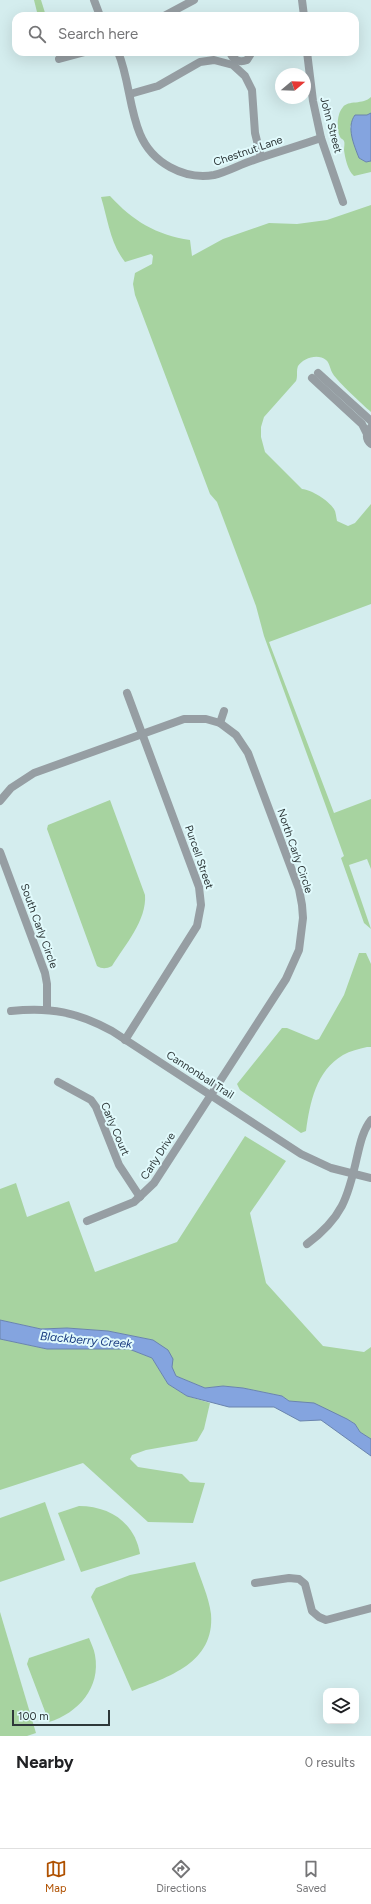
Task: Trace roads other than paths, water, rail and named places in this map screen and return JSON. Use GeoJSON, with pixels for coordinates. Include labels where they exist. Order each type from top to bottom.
{"type":"FeatureCollection","features":[{"type":"Feature","properties":{"kind":"street"},"geometry":{"type":"LineString","coordinates":[[94,0],[98,12]]}},
{"type":"Feature","properties":{"kind":"street"},"geometry":{"type":"LineString","coordinates":[[172,12],[194,0]]}},
{"type":"Feature","properties":{"kind":"street"},"geometry":{"type":"LineString","coordinates":[[302,0],[304,12]]}},
{"type":"Feature","properties":{"kind":"street"},"geometry":{"type":"LineString","coordinates":[[59,59],[70,56]]}},
{"type":"Feature","properties":{"kind":"street","name":"Chestnut Lane"},"geometry":{"type":"LineString","coordinates":[[119,56],[137,125],[146,145],[159,159],[175,170],[195,175],[215,174],[261,157],[321,138]]}},
{"type":"Feature","properties":{"kind":"street"},"geometry":{"type":"LineString","coordinates":[[231,56],[234,63],[246,76],[252,90],[255,133],[261,157]]}},
{"type":"Feature","properties":{"kind":"street"},"geometry":{"type":"LineString","coordinates":[[130,94],[158,86],[193,65],[204,61],[220,60],[234,63],[247,60],[250,56]]}},
{"type":"Feature","properties":{"kind":"street","name":"John Street"},"geometry":{"type":"LineString","coordinates":[[307,56],[312,101],[321,138],[343,202]]}},
{"type":"Feature","properties":{"kind":"street"},"geometry":{"type":"LineString","coordinates":[[371,421],[315,375],[369,431],[367,438],[371,444]]}},
{"type":"Feature","properties":{"kind":"street","name":"Purcell Street"},"geometry":{"type":"LineString","coordinates":[[125,1040],[192,936],[200,916],[201,905],[199,887],[127,693]]}},
{"type":"Feature","properties":{"kind":"street"},"geometry":{"type":"LineString","coordinates":[[220,723],[224,711]]}},
{"type":"Feature","properties":{"kind":"street","name":"North Carly Circle"},"geometry":{"type":"LineString","coordinates":[[142,733],[184,719],[206,719],[220,723],[236,735],[250,757],[298,889],[303,918],[299,950],[286,979],[211,1095]]}},
{"type":"Feature","properties":{"kind":"street"},"geometry":{"type":"LineString","coordinates":[[0,801],[11,788],[34,773],[142,733]]}},
{"type":"Feature","properties":{"kind":"street","name":"South Carly Circle"},"geometry":{"type":"LineString","coordinates":[[0,852],[45,973],[47,984],[47,1009]]}},
{"type":"Feature","properties":{"kind":"street","name":"Cannonball Trail"},"geometry":{"type":"LineString","coordinates":[[11,1012],[47,1009],[96,1022],[301,1154],[326,1166],[353,1175],[371,1178]]}},
{"type":"Feature","properties":{"kind":"street","name":"Carly Court"},"geometry":{"type":"LineString","coordinates":[[58,1082],[91,1100],[96,1107],[117,1161],[140,1197]]}},
{"type":"Feature","properties":{"kind":"street","name":"Carly Drive"},"geometry":{"type":"LineString","coordinates":[[87,1220],[126,1206],[140,1197],[154,1183],[211,1095]]}},
{"type":"Feature","properties":{"kind":"street"},"geometry":{"type":"LineString","coordinates":[[307,1244],[322,1233],[338,1215],[345,1202],[363,1135],[371,1120]]}},
{"type":"Feature","properties":{"kind":"street"},"geometry":{"type":"LineString","coordinates":[[254,1583],[289,1578],[299,1579],[305,1584],[312,1611],[319,1617],[326,1620],[371,1608]]}},
{"type":"Feature","properties":{"kind":"water"},"geometry":{"type":"Polygon","coordinates":[[[371,113],[371,161],[366,162],[359,158],[352,136],[351,125],[355,115],[367,115],[371,113]]]}},
{"type":"Feature","properties":{"kind":"water","name":"Blackberry Creek"},"geometry":{"type":"Polygon","coordinates":[[[0,1320],[41,1329],[67,1328],[108,1331],[153,1340],[168,1350],[173,1359],[172,1367],[176,1376],[205,1388],[223,1386],[243,1388],[282,1396],[289,1401],[314,1403],[347,1419],[355,1424],[360,1432],[371,1439],[371,1456],[321,1420],[300,1421],[274,1407],[229,1407],[187,1396],[168,1384],[152,1358],[129,1349],[47,1349],[0,1339],[0,1320]]]}}]}
